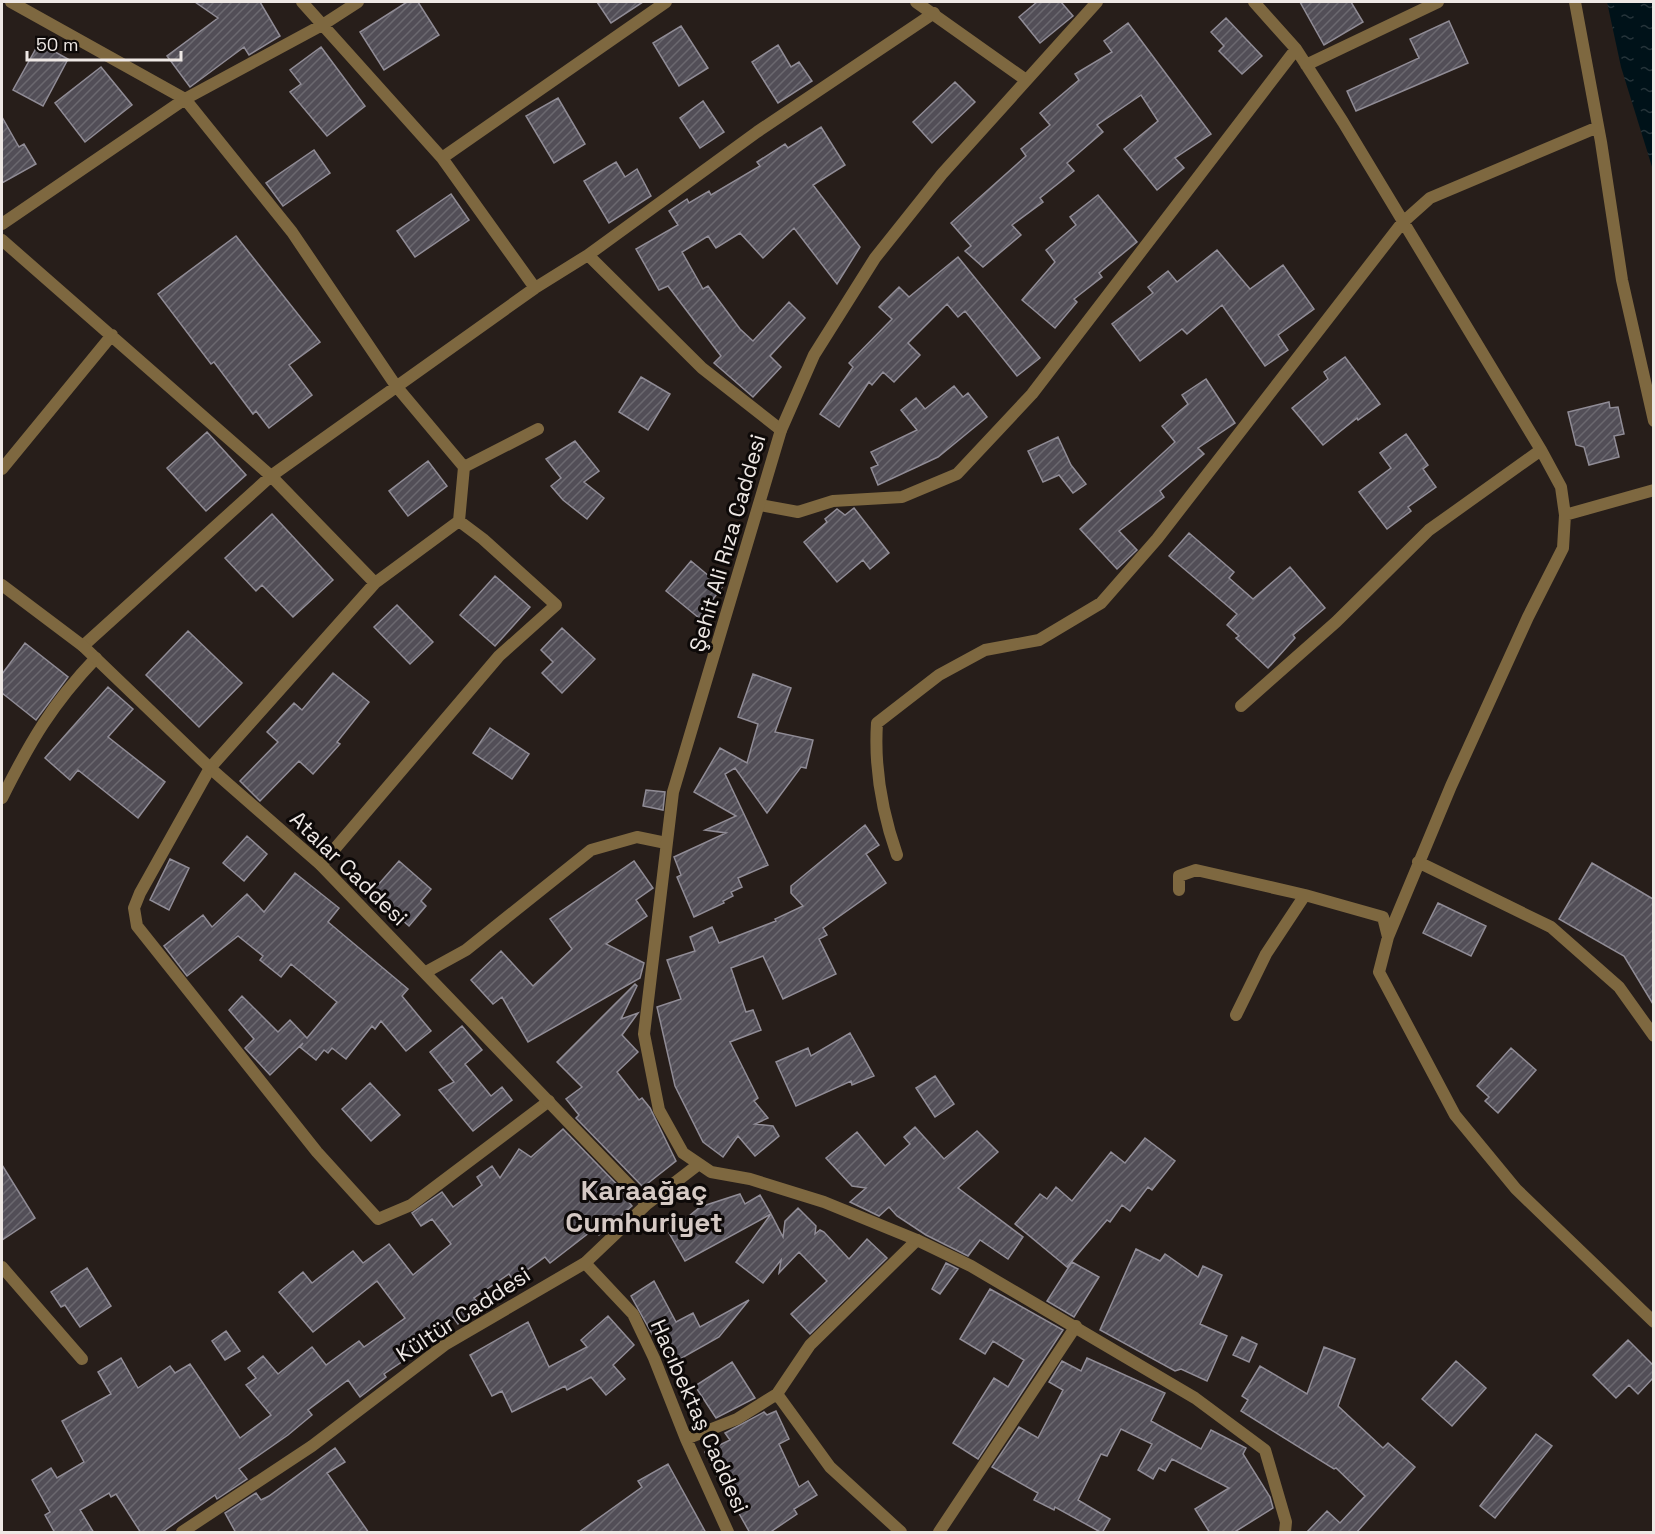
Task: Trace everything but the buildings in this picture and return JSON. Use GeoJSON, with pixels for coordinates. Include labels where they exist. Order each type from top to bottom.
{"type":"FeatureCollection","features":[{"type":"Feature","properties":{"kind":"street"},"geometry":{"type":"LineString","coordinates":[[11,2],[184,99],[292,232],[396,386],[464,467],[459,521],[375,583],[210,768],[140,893],[134,908],[137,926],[317,1152],[378,1219],[411,1205],[549,1101]]}},
{"type":"Feature","properties":{"kind":"street"},"geometry":{"type":"LineString","coordinates":[[302,2],[442,158],[535,288]]}},
{"type":"Feature","properties":{"kind":"street"},"geometry":{"type":"LineString","coordinates":[[2,224],[184,99],[324,24],[358,2]]}},
{"type":"Feature","properties":{"kind":"street"},"geometry":{"type":"LineString","coordinates":[[442,158],[666,2]]}},
{"type":"Feature","properties":{"kind":"street"},"geometry":{"type":"LineString","coordinates":[[916,2],[1026,80]]}},
{"type":"Feature","properties":{"kind":"street","name":"Şehit Ali Rıza Caddesi"},"geometry":{"type":"LineString","coordinates":[[917,1240],[824,1202],[750,1179],[711,1172],[683,1153],[659,1110],[644,1034],[673,792],[782,430],[814,355],[875,258],[942,174],[1095,2]]}},
{"type":"Feature","properties":{"kind":"street"},"geometry":{"type":"LineString","coordinates":[[1254,2],[1296,49],[1541,450],[1561,487],[1565,515],[1563,548],[1528,617],[1418,862],[1388,937],[1379,972],[1455,1115],[1516,1189],[1653,1322]]}},
{"type":"Feature","properties":{"kind":"street"},"geometry":{"type":"LineString","coordinates":[[1306,65],[1438,2]]}},
{"type":"Feature","properties":{"kind":"street"},"geometry":{"type":"LineString","coordinates":[[1575,2],[1598,127],[1622,280],[1653,421]]}},
{"type":"Feature","properties":{"kind":"street"},"geometry":{"type":"LineString","coordinates":[[83,646],[271,476],[535,288],[588,255],[757,132],[934,13]]}},
{"type":"Feature","properties":{"kind":"street"},"geometry":{"type":"LineString","coordinates":[[760,505],[798,512],[833,501],[902,497],[957,474],[1032,394],[1296,49]]}},
{"type":"Feature","properties":{"kind":"street"},"geometry":{"type":"LineString","coordinates":[[897,855],[884,817],[874,755],[877,723],[939,675],[985,650],[1039,640],[1101,603],[1157,539],[1402,223],[1430,198],[1598,127]]}},
{"type":"Feature","properties":{"kind":"street"},"geometry":{"type":"LineString","coordinates":[[2,240],[271,476],[375,583]]}},
{"type":"Feature","properties":{"kind":"street"},"geometry":{"type":"LineString","coordinates":[[588,255],[702,368],[782,430]]}},
{"type":"Feature","properties":{"kind":"street"},"geometry":{"type":"LineString","coordinates":[[2,469],[112,335]]}},
{"type":"Feature","properties":{"kind":"street"},"geometry":{"type":"LineString","coordinates":[[464,467],[538,429]]}},
{"type":"Feature","properties":{"kind":"street"},"geometry":{"type":"LineString","coordinates":[[1241,706],[1336,622],[1429,530],[1541,450]]}},
{"type":"Feature","properties":{"kind":"street"},"geometry":{"type":"LineString","coordinates":[[1565,515],[1653,490]]}},
{"type":"Feature","properties":{"kind":"street"},"geometry":{"type":"LineString","coordinates":[[321,865],[499,656],[556,605],[483,539],[459,521]]}},
{"type":"Feature","properties":{"kind":"street","name":"Atalar Caddesi"},"geometry":{"type":"LineString","coordinates":[[2,585],[83,646],[210,768],[321,865],[647,1204]]}},
{"type":"Feature","properties":{"kind":"street"},"geometry":{"type":"LineString","coordinates":[[2,798],[41,723],[68,688],[96,658]]}},
{"type":"Feature","properties":{"kind":"street"},"geometry":{"type":"LineString","coordinates":[[426,972],[466,950],[591,850],[637,837],[666,843]]}},
{"type":"Feature","properties":{"kind":"street"},"geometry":{"type":"LineString","coordinates":[[1418,862],[1551,927],[1619,987],[1653,1036]]}},
{"type":"Feature","properties":{"kind":"street"},"geometry":{"type":"LineString","coordinates":[[1179,890],[1179,876],[1196,870],[1305,894],[1383,917],[1388,937]]}},
{"type":"Feature","properties":{"kind":"street"},"geometry":{"type":"LineString","coordinates":[[1236,1015],[1266,954],[1305,894]]}},
{"type":"Feature","properties":{"kind":"street","name":"Kültür Caddesi"},"geometry":{"type":"LineString","coordinates":[[182,1533],[312,1446],[446,1344],[585,1263],[647,1204],[699,1164]]}},
{"type":"Feature","properties":{"kind":"street"},"geometry":{"type":"LineString","coordinates":[[686,1439],[737,1419],[777,1394],[810,1345],[917,1240],[971,1266],[1076,1326],[1195,1398],[1265,1450],[1286,1522],[1285,1533]]}},
{"type":"Feature","properties":{"kind":"street","name":"Hacıbektaş Caddesi"},"geometry":{"type":"LineString","coordinates":[[585,1263],[633,1314],[728,1533]]}},
{"type":"Feature","properties":{"kind":"street"},"geometry":{"type":"LineString","coordinates":[[2,1267],[82,1359]]}},
{"type":"Feature","properties":{"kind":"street"},"geometry":{"type":"LineString","coordinates":[[939,1533],[1076,1326]]}},
{"type":"Feature","properties":{"kind":"street"},"geometry":{"type":"LineString","coordinates":[[777,1394],[830,1467],[901,1533]]}},
{"type":"Feature","properties":{"kind":"water"},"geometry":{"type":"Polygon","coordinates":[[[1607,2],[1653,2],[1653,170],[1621,67],[1607,2]]]}},
{"type":"Feature","properties":{"kind":"district","name":"Karaağaç Cumhuriyet"},"geometry":{"type":"Point","coordinates":[644,1206]}}]}
